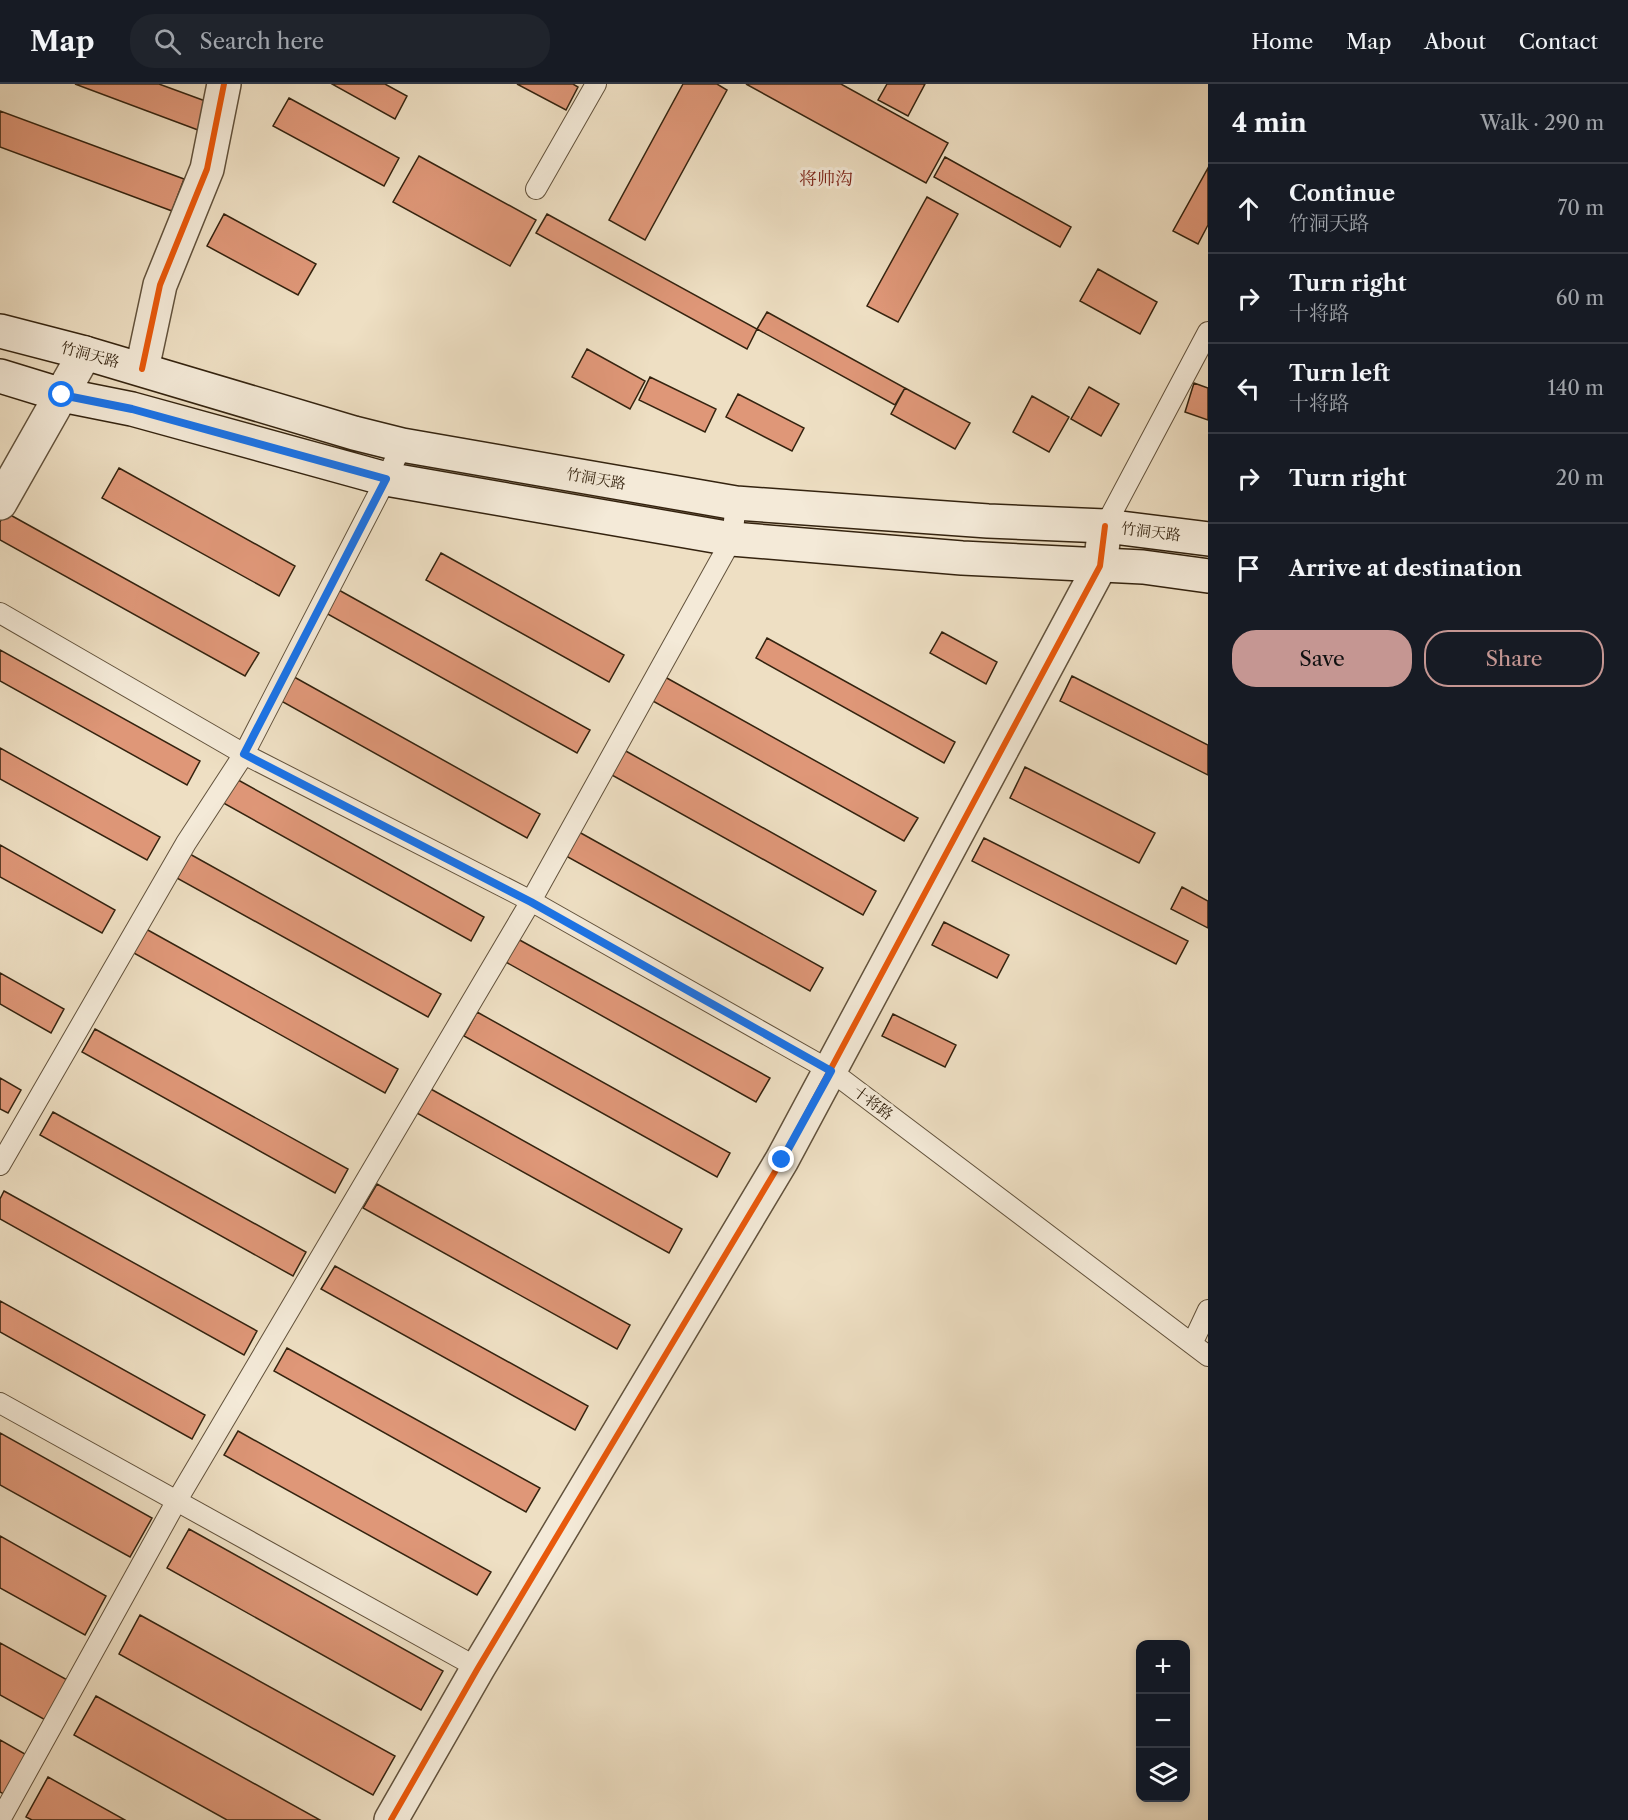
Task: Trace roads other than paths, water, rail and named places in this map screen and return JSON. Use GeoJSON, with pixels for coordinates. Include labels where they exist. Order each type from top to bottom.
{"type":"FeatureCollection","features":[{"type":"Feature","properties":{"kind":"main road"},"geometry":{"type":"LineString","coordinates":[[142,369],[160,285],[207,169],[224,84]]}},
{"type":"Feature","properties":{"kind":"main road","name":"竹洞天路"},"geometry":{"type":"LineString","coordinates":[[0,331],[142,369],[354,433],[402,445],[736,503],[942,519],[1105,526],[1208,539]]}},
{"type":"Feature","properties":{"kind":"main road"},"geometry":{"type":"LineString","coordinates":[[0,503],[85,353]]}},
{"type":"Feature","properties":{"kind":"main road"},"geometry":{"type":"LineString","coordinates":[[0,376],[62,395],[132,409],[386,479],[732,538],[962,558],[1143,567],[1208,576]]}},
{"type":"Feature","properties":{"kind":"main road"},"geometry":{"type":"LineString","coordinates":[[392,1820],[478,1668],[782,1160],[1100,566],[1105,526]]}},
{"type":"Feature","properties":{"kind":"lane"},"geometry":{"type":"LineString","coordinates":[[536,189],[596,84]]}},
{"type":"Feature","properties":{"kind":"lane"},"geometry":{"type":"LineString","coordinates":[[1105,526],[1208,332]]}},
{"type":"Feature","properties":{"kind":"lane"},"geometry":{"type":"LineString","coordinates":[[0,1165],[186,843],[244,754],[402,445]]}},
{"type":"Feature","properties":{"kind":"lane"},"geometry":{"type":"LineString","coordinates":[[0,1820],[176,1502],[531,902],[732,538],[736,503]]}},
{"type":"Feature","properties":{"kind":"lane","name":"十将路"},"geometry":{"type":"LineString","coordinates":[[0,613],[244,754],[531,902],[831,1071],[1208,1356]]}},
{"type":"Feature","properties":{"kind":"lane"},"geometry":{"type":"LineString","coordinates":[[1192,1344],[1208,1311]]}},
{"type":"Feature","properties":{"kind":"lane"},"geometry":{"type":"LineString","coordinates":[[0,1403],[478,1668]]}},
{"type":"Feature","properties":{"kind":"district","name":"将帅沟"},"geometry":{"type":"Point","coordinates":[826,179]}}]}
